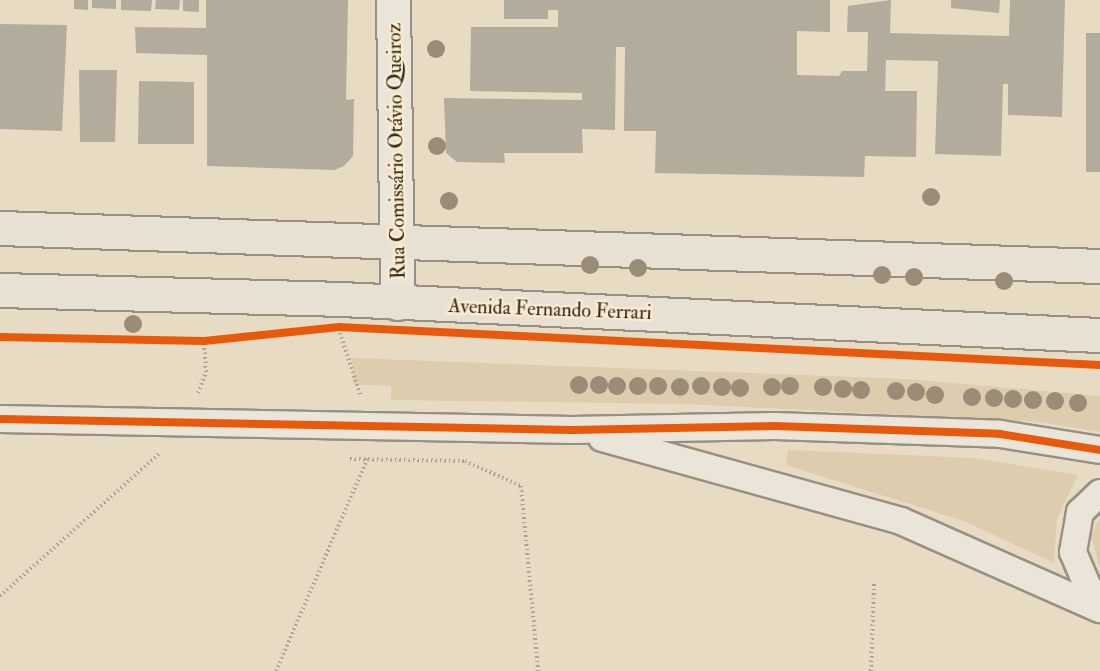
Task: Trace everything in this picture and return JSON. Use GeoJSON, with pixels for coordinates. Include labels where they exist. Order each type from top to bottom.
{"type":"FeatureCollection","features":[{"type":"Feature","properties":{"kind":"main road"},"geometry":{"type":"LineString","coordinates":[[0,228],[1100,266]]}},
{"type":"Feature","properties":{"kind":"main road","name":"Avenida Fernando Ferrari"},"geometry":{"type":"LineString","coordinates":[[0,290],[397,303],[1100,335]]}},
{"type":"Feature","properties":{"kind":"street","name":"Rua Comissário Otávio Queiroz"},"geometry":{"type":"LineString","coordinates":[[393,0],[399,242],[397,303]]}},
{"type":"Feature","properties":{"kind":"street"},"geometry":{"type":"LineString","coordinates":[[0,419],[187,419],[572,430],[775,426],[1000,434],[1100,450]]}},
{"type":"Feature","properties":{"kind":"street"},"geometry":{"type":"LineString","coordinates":[[572,430],[901,520],[1100,609]]}},
{"type":"Feature","properties":{"kind":"street"},"geometry":{"type":"LineString","coordinates":[[1100,493],[1080,512],[1073,552],[1088,588],[1100,598]]}},
{"type":"Feature","properties":{"kind":"path"},"geometry":{"type":"LineString","coordinates":[[276,671],[368,459],[371,426],[339,327]]}},
{"type":"Feature","properties":{"kind":"path"},"geometry":{"type":"LineString","coordinates":[[328,328],[351,327]]}},
{"type":"Feature","properties":{"kind":"path"},"geometry":{"type":"LineString","coordinates":[[193,341],[215,340]]}},
{"type":"Feature","properties":{"kind":"path"},"geometry":{"type":"LineString","coordinates":[[0,596],[164,450],[187,419],[206,372],[204,341]]}},
{"type":"Feature","properties":{"kind":"path"},"geometry":{"type":"LineString","coordinates":[[465,461],[521,486],[538,671]]}},
{"type":"Feature","properties":{"kind":"path"},"geometry":{"type":"LineString","coordinates":[[871,671],[874,584]]}},
{"type":"Feature","properties":{"kind":"shaded area"},"geometry":{"type":"Polygon","coordinates":[[[352,358],[907,379],[1100,396],[1100,432],[1041,422],[686,404],[391,400],[391,386],[353,384],[352,358]]]}},
{"type":"Feature","properties":{"kind":"shaded area"},"geometry":{"type":"Polygon","coordinates":[[[788,450],[973,458],[1078,475],[1057,518],[1054,563],[964,521],[786,465],[788,450]]]}},
{"type":"Feature","properties":{"kind":"shaded area"},"geometry":{"type":"Polygon","coordinates":[[[1100,517],[1100,570],[1091,536],[1100,517]]]}},
{"type":"Feature","properties":{"kind":"building"},"geometry":{"type":"Polygon","coordinates":[[[74,0],[88,0],[88,10],[74,9],[74,0]]]}},
{"type":"Feature","properties":{"kind":"building"},"geometry":{"type":"Polygon","coordinates":[[[92,0],[116,0],[116,9],[92,8],[92,0]]]}},
{"type":"Feature","properties":{"kind":"building"},"geometry":{"type":"Polygon","coordinates":[[[121,0],[152,0],[151,11],[121,10],[121,0]]]}},
{"type":"Feature","properties":{"kind":"building"},"geometry":{"type":"Polygon","coordinates":[[[156,0],[180,0],[179,10],[155,9],[156,0]]]}},
{"type":"Feature","properties":{"kind":"building"},"geometry":{"type":"Polygon","coordinates":[[[183,0],[199,0],[199,12],[183,11],[183,0]]]}},
{"type":"Feature","properties":{"kind":"building"},"geometry":{"type":"Polygon","coordinates":[[[206,0],[348,0],[346,100],[354,99],[353,156],[344,166],[334,170],[207,166],[207,55],[136,53],[135,27],[206,28],[206,0]]]}},
{"type":"Feature","properties":{"kind":"building"},"geometry":{"type":"Polygon","coordinates":[[[504,0],[830,0],[830,32],[797,31],[797,75],[839,76],[842,71],[867,71],[868,32],[847,32],[848,6],[891,0],[890,33],[1009,36],[1010,0],[1065,0],[1062,117],[1008,115],[1008,84],[1003,84],[1001,156],[935,154],[938,61],[886,60],[885,91],[917,91],[916,157],[865,156],[864,177],[655,173],[656,131],[624,131],[625,47],[616,47],[615,130],[582,129],[583,153],[504,153],[505,163],[457,162],[446,153],[444,98],[582,100],[582,93],[470,91],[471,27],[558,27],[558,10],[548,10],[548,19],[504,19],[504,0]]]}},
{"type":"Feature","properties":{"kind":"building"},"geometry":{"type":"Polygon","coordinates":[[[951,0],[1000,0],[999,13],[951,8],[951,0]]]}},
{"type":"Feature","properties":{"kind":"building"},"geometry":{"type":"Polygon","coordinates":[[[0,24],[67,25],[62,131],[0,129],[0,24]]]}},
{"type":"Feature","properties":{"kind":"building"},"geometry":{"type":"Polygon","coordinates":[[[1086,33],[1100,33],[1100,172],[1086,172],[1086,33]]]}},
{"type":"Feature","properties":{"kind":"building"},"geometry":{"type":"Polygon","coordinates":[[[79,70],[117,70],[115,142],[80,142],[79,70]]]}},
{"type":"Feature","properties":{"kind":"building"},"geometry":{"type":"Polygon","coordinates":[[[139,81],[194,82],[194,144],[138,144],[139,81]]]}},
{"type":"Feature","properties":{"kind":"cycle path"},"geometry":{"type":"LineString","coordinates":[[0,337],[204,341],[339,327],[1100,365]]}},
{"type":"Feature","properties":{"kind":"cycle path"},"geometry":{"type":"LineString","coordinates":[[0,419],[572,430],[775,426],[1000,434],[1100,450]]}}]}
